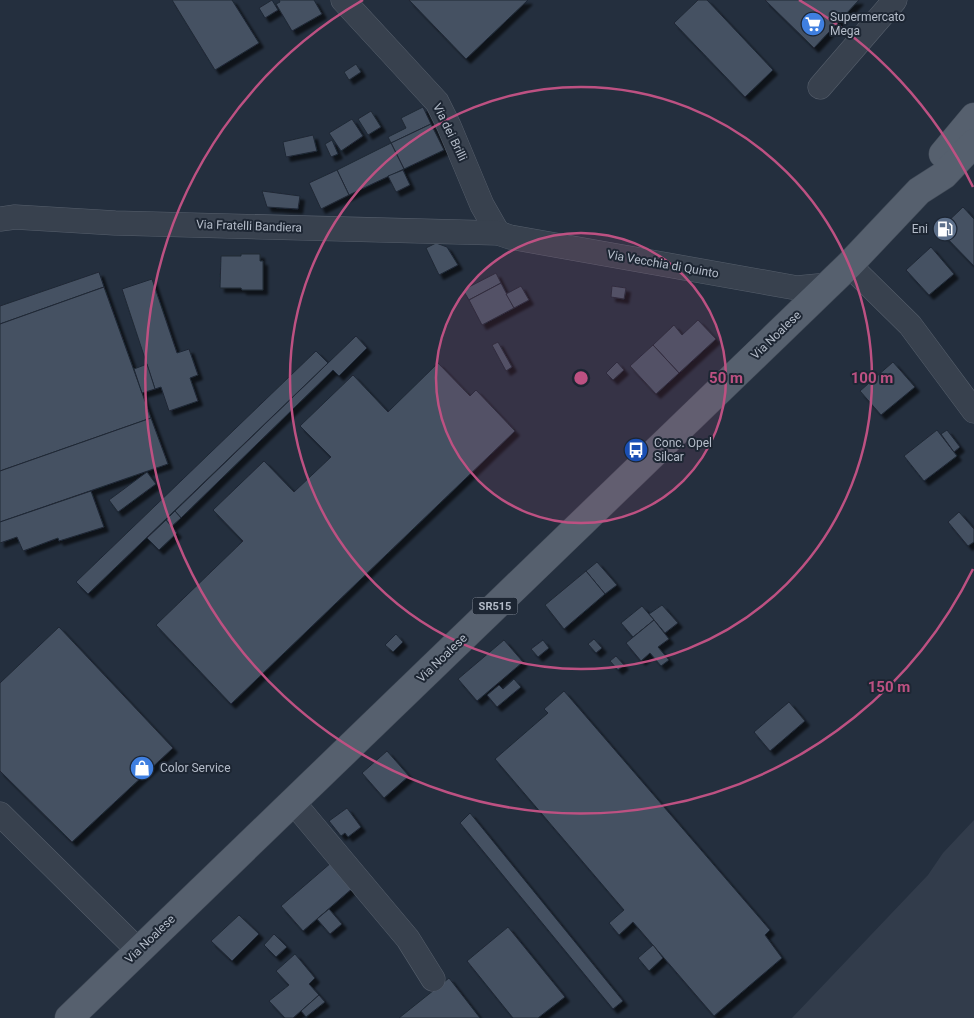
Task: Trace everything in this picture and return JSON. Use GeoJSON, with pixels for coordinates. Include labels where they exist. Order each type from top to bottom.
{"type":"FeatureCollection","features":[{"type":"Feature","properties":{"kind":"main road","name":"Via Noalese"},"geometry":{"type":"LineString","coordinates":[[69,1018],[849,265],[919,191],[935,164],[974,117]]}},
{"type":"Feature","properties":{"kind":"main road","name":"Via Noalese"},"geometry":{"type":"LineString","coordinates":[[919,191],[944,175],[974,144]]}},
{"type":"Feature","properties":{"kind":"street","name":"Via dei Brilli"},"geometry":{"type":"LineString","coordinates":[[344,0],[437,102],[450,126],[482,205],[498,232]]}},
{"type":"Feature","properties":{"kind":"street"},"geometry":{"type":"LineString","coordinates":[[820,87],[895,0]]}},
{"type":"Feature","properties":{"kind":"street","name":"Via Fratelli Bandiera"},"geometry":{"type":"LineString","coordinates":[[0,219],[15,217],[115,224],[498,232]]}},
{"type":"Feature","properties":{"kind":"street","name":"Via Vecchia di Quinto"},"geometry":{"type":"LineString","coordinates":[[498,232],[510,236],[797,288],[828,285]]}},
{"type":"Feature","properties":{"kind":"street"},"geometry":{"type":"LineString","coordinates":[[849,265],[910,326],[974,411]]}},
{"type":"Feature","properties":{"kind":"street"},"geometry":{"type":"LineString","coordinates":[[292,802],[408,939],[433,979]]}},
{"type":"Feature","properties":{"kind":"street"},"geometry":{"type":"LineString","coordinates":[[0,814],[138,951]]}},
{"type":"Feature","properties":{"kind":"shaded area"},"geometry":{"type":"Polygon","coordinates":[[[974,820],[974,1018],[792,1018],[928,875],[943,853],[974,820]]]}},
{"type":"Feature","properties":{"kind":"building"},"geometry":{"type":"Polygon","coordinates":[[[172,0],[232,0],[259,43],[215,70],[172,0]]]}},
{"type":"Feature","properties":{"kind":"building"},"geometry":{"type":"Polygon","coordinates":[[[272,0],[278,10],[265,18],[259,8],[272,0]]]}},
{"type":"Feature","properties":{"kind":"building"},"geometry":{"type":"Polygon","coordinates":[[[279,0],[314,0],[322,14],[292,31],[276,4],[280,2],[279,0]]]}},
{"type":"Feature","properties":{"kind":"building"},"geometry":{"type":"Polygon","coordinates":[[[409,0],[528,0],[466,59],[409,0]]]}},
{"type":"Feature","properties":{"kind":"building"},"geometry":{"type":"Polygon","coordinates":[[[698,0],[707,0],[773,70],[745,97],[674,23],[698,0]]]}},
{"type":"Feature","properties":{"kind":"building","name":"Supermercato Mega"},"geometry":{"type":"Polygon","coordinates":[[[765,0],[859,0],[814,48],[765,0]]]}},
{"type":"Feature","properties":{"kind":"building"},"geometry":{"type":"Polygon","coordinates":[[[356,64],[361,72],[349,80],[344,72],[356,64]]]}},
{"type":"Feature","properties":{"kind":"building"},"geometry":{"type":"Polygon","coordinates":[[[423,107],[431,124],[391,143],[388,137],[406,128],[401,118],[423,107]]]}},
{"type":"Feature","properties":{"kind":"building"},"geometry":{"type":"Polygon","coordinates":[[[371,111],[381,127],[368,135],[358,119],[371,111]]]}},
{"type":"Feature","properties":{"kind":"building"},"geometry":{"type":"Polygon","coordinates":[[[352,119],[363,136],[341,151],[329,133],[352,119]]]}},
{"type":"Feature","properties":{"kind":"building"},"geometry":{"type":"Polygon","coordinates":[[[431,124],[444,150],[404,169],[391,143],[431,124]]]}},
{"type":"Feature","properties":{"kind":"building"},"geometry":{"type":"Polygon","coordinates":[[[313,135],[317,151],[286,157],[283,142],[313,135]]]}},
{"type":"Feature","properties":{"kind":"building"},"geometry":{"type":"Polygon","coordinates":[[[332,140],[338,154],[331,157],[325,144],[332,140]]]}},
{"type":"Feature","properties":{"kind":"building"},"geometry":{"type":"Polygon","coordinates":[[[391,143],[404,169],[349,195],[337,170],[391,143]]]}},
{"type":"Feature","properties":{"kind":"building"},"geometry":{"type":"Polygon","coordinates":[[[337,170],[349,195],[321,209],[309,183],[337,170]]]}},
{"type":"Feature","properties":{"kind":"building"},"geometry":{"type":"Polygon","coordinates":[[[403,170],[410,185],[396,192],[388,176],[403,170]]]}},
{"type":"Feature","properties":{"kind":"building"},"geometry":{"type":"Polygon","coordinates":[[[262,191],[300,196],[298,209],[267,207],[262,191]]]}},
{"type":"Feature","properties":{"kind":"building"},"geometry":{"type":"Polygon","coordinates":[[[963,207],[974,219],[974,266],[939,230],[963,207]]]}},
{"type":"Feature","properties":{"kind":"building"},"geometry":{"type":"Polygon","coordinates":[[[436,243],[447,247],[458,265],[439,275],[426,248],[436,243]]]}},
{"type":"Feature","properties":{"kind":"building"},"geometry":{"type":"Polygon","coordinates":[[[931,247],[954,274],[929,295],[906,270],[931,247]]]}},
{"type":"Feature","properties":{"kind":"building"},"geometry":{"type":"Polygon","coordinates":[[[241,254],[260,254],[260,261],[263,261],[263,290],[220,288],[221,256],[241,256],[241,254]]]}},
{"type":"Feature","properties":{"kind":"building"},"geometry":{"type":"Polygon","coordinates":[[[99,272],[104,287],[0,324],[0,306],[99,272]]]}},
{"type":"Feature","properties":{"kind":"building"},"geometry":{"type":"Polygon","coordinates":[[[496,273],[501,283],[469,300],[463,290],[496,273]]]}},
{"type":"Feature","properties":{"kind":"building"},"geometry":{"type":"Polygon","coordinates":[[[152,279],[177,353],[189,349],[198,375],[190,378],[198,401],[169,411],[161,387],[155,389],[122,289],[152,279]]]}},
{"type":"Feature","properties":{"kind":"building"},"geometry":{"type":"Polygon","coordinates":[[[501,283],[514,308],[482,325],[469,300],[501,283]]]}},
{"type":"Feature","properties":{"kind":"building"},"geometry":{"type":"Polygon","coordinates":[[[521,286],[529,300],[514,308],[506,294],[521,286]]]}},
{"type":"Feature","properties":{"kind":"building"},"geometry":{"type":"Polygon","coordinates":[[[612,286],[626,288],[624,299],[611,297],[612,286]]]}},
{"type":"Feature","properties":{"kind":"building"},"geometry":{"type":"Polygon","coordinates":[[[104,287],[151,418],[0,471],[0,324],[104,287]]]}},
{"type":"Feature","properties":{"kind":"building"},"geometry":{"type":"Polygon","coordinates":[[[698,320],[716,339],[679,373],[653,345],[674,325],[682,335],[698,320]]]}},
{"type":"Feature","properties":{"kind":"building"},"geometry":{"type":"Polygon","coordinates":[[[356,336],[367,348],[339,376],[333,370],[181,518],[175,511],[356,336]]]}},
{"type":"Feature","properties":{"kind":"building"},"geometry":{"type":"Polygon","coordinates":[[[498,342],[512,367],[506,371],[492,345],[498,342]]]}},
{"type":"Feature","properties":{"kind":"building"},"geometry":{"type":"Polygon","coordinates":[[[653,345],[679,373],[656,394],[630,366],[653,345]]]}},
{"type":"Feature","properties":{"kind":"building"},"geometry":{"type":"Polygon","coordinates":[[[316,351],[328,363],[88,594],[76,582],[316,351]]]}},
{"type":"Feature","properties":{"kind":"building"},"geometry":{"type":"Polygon","coordinates":[[[617,362],[624,370],[613,380],[606,373],[617,362]]]}},
{"type":"Feature","properties":{"kind":"building"},"geometry":{"type":"Polygon","coordinates":[[[893,362],[915,387],[881,415],[860,391],[893,362]]]}},
{"type":"Feature","properties":{"kind":"building"},"geometry":{"type":"Polygon","coordinates":[[[438,363],[470,396],[476,390],[515,431],[231,704],[156,625],[243,541],[213,510],[264,461],[294,492],[331,457],[300,426],[353,375],[388,412],[438,363]]]}},
{"type":"Feature","properties":{"kind":"building"},"geometry":{"type":"Polygon","coordinates":[[[147,364],[155,389],[142,393],[134,369],[147,364]]]}},
{"type":"Feature","properties":{"kind":"building"},"geometry":{"type":"Polygon","coordinates":[[[151,418],[168,464],[0,522],[0,471],[151,418]]]}},
{"type":"Feature","properties":{"kind":"building"},"geometry":{"type":"Polygon","coordinates":[[[937,430],[957,456],[924,481],[904,456],[937,430]]]}},
{"type":"Feature","properties":{"kind":"building"},"geometry":{"type":"Polygon","coordinates":[[[947,430],[960,447],[954,452],[941,434],[947,430]]]}},
{"type":"Feature","properties":{"kind":"building"},"geometry":{"type":"Polygon","coordinates":[[[147,472],[156,484],[118,512],[109,500],[147,472]]]}},
{"type":"Feature","properties":{"kind":"building"},"geometry":{"type":"Polygon","coordinates":[[[91,491],[104,527],[59,541],[58,538],[23,551],[17,537],[0,543],[0,522],[91,491]]]}},
{"type":"Feature","properties":{"kind":"building"},"geometry":{"type":"Polygon","coordinates":[[[175,511],[181,518],[171,527],[166,520],[175,511]]]}},
{"type":"Feature","properties":{"kind":"building"},"geometry":{"type":"Polygon","coordinates":[[[959,512],[974,529],[974,542],[968,546],[948,522],[959,512]]]}},
{"type":"Feature","properties":{"kind":"building"},"geometry":{"type":"Polygon","coordinates":[[[166,520],[177,533],[159,550],[147,538],[166,520]]]}},
{"type":"Feature","properties":{"kind":"building"},"geometry":{"type":"Polygon","coordinates":[[[597,562],[617,585],[605,594],[586,571],[597,562]]]}},
{"type":"Feature","properties":{"kind":"building"},"geometry":{"type":"Polygon","coordinates":[[[586,571],[605,594],[564,629],[545,605],[586,571]]]}},
{"type":"Feature","properties":{"kind":"building"},"geometry":{"type":"Polygon","coordinates":[[[662,605],[678,623],[665,633],[649,614],[662,605]]]}},
{"type":"Feature","properties":{"kind":"building"},"geometry":{"type":"Polygon","coordinates":[[[642,606],[654,620],[633,637],[621,623],[642,606]]]}},
{"type":"Feature","properties":{"kind":"building"},"geometry":{"type":"Polygon","coordinates":[[[654,620],[669,639],[658,647],[669,660],[661,666],[650,653],[641,661],[626,643],[654,620]]]}},
{"type":"Feature","properties":{"kind":"building"},"geometry":{"type":"Polygon","coordinates":[[[59,627],[173,748],[72,842],[0,771],[0,683],[59,627]]]}},
{"type":"Feature","properties":{"kind":"building"},"geometry":{"type":"Polygon","coordinates":[[[396,634],[403,642],[393,652],[385,645],[396,634]]]}},
{"type":"Feature","properties":{"kind":"building"},"geometry":{"type":"Polygon","coordinates":[[[594,639],[602,648],[596,653],[588,644],[594,639]]]}},
{"type":"Feature","properties":{"kind":"building"},"geometry":{"type":"Polygon","coordinates":[[[504,640],[523,662],[477,701],[458,679],[504,640]]]}},
{"type":"Feature","properties":{"kind":"building"},"geometry":{"type":"Polygon","coordinates":[[[543,640],[549,648],[538,657],[531,649],[543,640]]]}},
{"type":"Feature","properties":{"kind":"building"},"geometry":{"type":"Polygon","coordinates":[[[616,656],[624,665],[618,670],[610,661],[616,656]]]}},
{"type":"Feature","properties":{"kind":"building"},"geometry":{"type":"Polygon","coordinates":[[[514,679],[521,687],[497,707],[487,695],[499,685],[503,689],[514,679]]]}},
{"type":"Feature","properties":{"kind":"building"},"geometry":{"type":"Polygon","coordinates":[[[564,691],[770,930],[765,935],[782,958],[714,1016],[633,922],[619,935],[609,923],[624,910],[495,759],[548,713],[544,709],[564,691]]]}},
{"type":"Feature","properties":{"kind":"building"},"geometry":{"type":"Polygon","coordinates":[[[789,702],[805,721],[770,751],[754,732],[789,702]]]}},
{"type":"Feature","properties":{"kind":"building"},"geometry":{"type":"Polygon","coordinates":[[[387,751],[409,776],[384,798],[362,773],[387,751]]]}},
{"type":"Feature","properties":{"kind":"building"},"geometry":{"type":"Polygon","coordinates":[[[347,808],[361,827],[348,837],[345,833],[341,836],[329,821],[347,808]]]}},
{"type":"Feature","properties":{"kind":"building"},"geometry":{"type":"Polygon","coordinates":[[[470,813],[623,1001],[613,1009],[460,823],[470,813]]]}},
{"type":"Feature","properties":{"kind":"building"},"geometry":{"type":"Polygon","coordinates":[[[332,862],[354,887],[303,931],[281,906],[332,862]]]}},
{"type":"Feature","properties":{"kind":"building"},"geometry":{"type":"Polygon","coordinates":[[[329,909],[342,924],[330,934],[317,919],[329,909]]]}},
{"type":"Feature","properties":{"kind":"building"},"geometry":{"type":"Polygon","coordinates":[[[239,915],[259,934],[232,961],[211,941],[239,915]]]}},
{"type":"Feature","properties":{"kind":"building"},"geometry":{"type":"Polygon","coordinates":[[[508,927],[565,997],[538,1018],[513,1018],[467,961],[508,927]]]}},
{"type":"Feature","properties":{"kind":"building"},"geometry":{"type":"Polygon","coordinates":[[[274,934],[287,947],[276,957],[264,945],[274,934]]]}},
{"type":"Feature","properties":{"kind":"building"},"geometry":{"type":"Polygon","coordinates":[[[653,945],[663,958],[649,971],[638,958],[653,945]]]}},
{"type":"Feature","properties":{"kind":"building"},"geometry":{"type":"Polygon","coordinates":[[[295,954],[315,978],[309,984],[319,995],[293,1018],[285,1018],[269,1001],[289,985],[276,971],[295,954]]]}},
{"type":"Feature","properties":{"kind":"building"},"geometry":{"type":"Polygon","coordinates":[[[449,978],[480,1018],[399,1018],[449,978]]]}},
{"type":"Feature","properties":{"kind":"building"},"geometry":{"type":"Polygon","coordinates":[[[319,995],[325,1002],[306,1017],[301,1011],[319,995]]]}},
{"type":"Feature","properties":{"kind":"place","name":"Supermercato Mega"},"geometry":{"type":"Point","coordinates":[813,24]}},
{"type":"Feature","properties":{"kind":"place","name":"Eni"},"geometry":{"type":"Point","coordinates":[945,229]}},
{"type":"Feature","properties":{"kind":"place","name":"Conc. Opel Silcar"},"geometry":{"type":"Point","coordinates":[636,450]}},
{"type":"Feature","properties":{"kind":"place","name":"Color Service"},"geometry":{"type":"Point","coordinates":[142,768]}}]}
